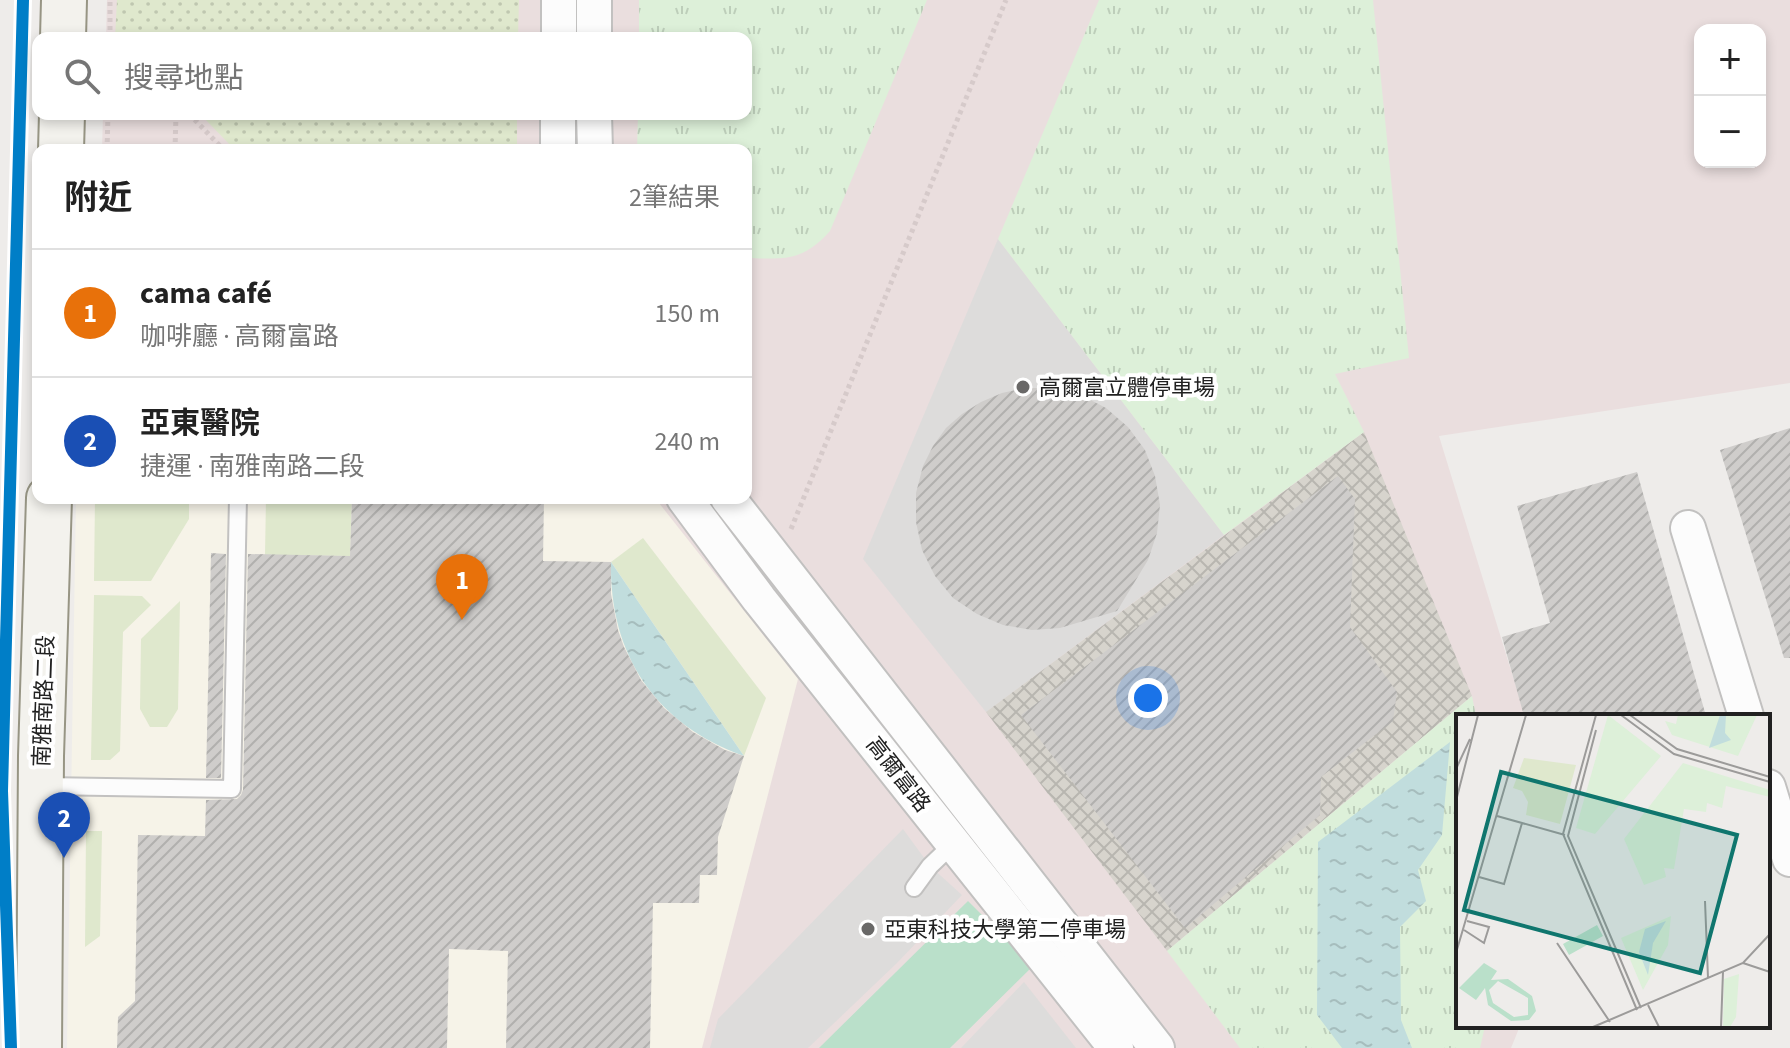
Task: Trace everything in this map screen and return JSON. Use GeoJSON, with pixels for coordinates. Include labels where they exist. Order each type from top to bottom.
{"type":"FeatureCollection","features":[{"type":"Feature","properties":{"kind":"street"},"geometry":{"type":"LineString","coordinates":[[63,32],[64,0]]}},
{"type":"Feature","properties":{"kind":"street"},"geometry":{"type":"LineString","coordinates":[[559,0],[559,32]]}},
{"type":"Feature","properties":{"kind":"street"},"geometry":{"type":"LineString","coordinates":[[594,0],[594,32]]}},
{"type":"Feature","properties":{"kind":"street"},"geometry":{"type":"LineString","coordinates":[[61,144],[62,120]]}},
{"type":"Feature","properties":{"kind":"street"},"geometry":{"type":"LineString","coordinates":[[558,120],[558,144]]}},
{"type":"Feature","properties":{"kind":"street"},"geometry":{"type":"LineString","coordinates":[[594,120],[595,144]]}},
{"type":"Feature","properties":{"kind":"street","name":"南雅南路二段"},"geometry":{"type":"LineString","coordinates":[[39,1048],[41,785],[49,504]]}},
{"type":"Feature","properties":{"kind":"street","name":"高爾富路"},"geometry":{"type":"LineString","coordinates":[[688,504],[759,599],[1116,1048]]}},
{"type":"Feature","properties":{"kind":"street","name":"高爾富路"},"geometry":{"type":"LineString","coordinates":[[733,504],[1157,1048]]}},
{"type":"Feature","properties":{"kind":"street"},"geometry":{"type":"LineString","coordinates":[[1688,528],[1745,714]]}},
{"type":"Feature","properties":{"kind":"street"},"geometry":{"type":"LineString","coordinates":[[1770,794],[1790,859]]}},
{"type":"Feature","properties":{"kind":"lane"},"geometry":{"type":"LineString","coordinates":[[41,785],[232,789],[238,504]]}},
{"type":"Feature","properties":{"kind":"lane"},"geometry":{"type":"LineString","coordinates":[[914,888],[930,866],[954,843]]}},
{"type":"Feature","properties":{"kind":"path"},"geometry":{"type":"LineString","coordinates":[[110,0],[110,32]]}},
{"type":"Feature","properties":{"kind":"path"},"geometry":{"type":"LineString","coordinates":[[777,562],[1006,0]]}},
{"type":"Feature","properties":{"kind":"path"},"geometry":{"type":"LineString","coordinates":[[107,144],[108,120]]}},
{"type":"Feature","properties":{"kind":"path"},"geometry":{"type":"LineString","coordinates":[[175,144],[176,120]]}},
{"type":"Feature","properties":{"kind":"path"},"geometry":{"type":"LineString","coordinates":[[195,120],[218,144]]}},
{"type":"Feature","properties":{"kind":"shaded area"},"geometry":{"type":"Polygon","coordinates":[[[107,0],[1790,0],[1790,383],[1439,436],[1524,714],[1456,714],[1456,1028],[1519,1028],[1511,1048],[83,1048],[91,504],[752,504],[752,144],[102,144],[103,120],[752,120],[752,32],[106,32],[107,0]]]}},
{"type":"Feature","properties":{"kind":"shaded area","name":"高爾富立體停車場"},"geometry":{"type":"Polygon","coordinates":[[[998,239],[1224,535],[986,712],[863,559],[998,239]]]}},
{"type":"Feature","properties":{"kind":"shaded area"},"geometry":{"type":"Polygon","coordinates":[[[1364,432],[1472,696],[1167,951],[986,712],[1364,432]]]}},
{"type":"Feature","properties":{"kind":"shaded area"},"geometry":{"type":"Polygon","coordinates":[[[76,504],[660,504],[798,679],[702,1048],[67,1048],[76,504]]]}},
{"type":"Feature","properties":{"kind":"shaded area","name":"亞東科技大學第二停車場"},"geometry":{"type":"Polygon","coordinates":[[[903,829],[930,866],[962,895],[897,963],[808,1048],[710,1048],[718,1019],[903,829]]]}},
{"type":"Feature","properties":{"kind":"shaded area"},"geometry":{"type":"Polygon","coordinates":[[[1024,982],[1076,1048],[961,1048],[1024,982]]]}},
{"type":"Feature","properties":{"kind":"green space"},"geometry":{"type":"Polygon","coordinates":[[[117,0],[519,0],[518,32],[115,32],[117,0]]]}},
{"type":"Feature","properties":{"kind":"green space"},"geometry":{"type":"Polygon","coordinates":[[[639,0],[927,0],[830,231],[811,248],[782,258],[752,258],[752,144],[637,144],[638,120],[752,120],[752,32],[639,32],[639,0]]]}},
{"type":"Feature","properties":{"kind":"green space"},"geometry":{"type":"Polygon","coordinates":[[[1099,0],[1373,0],[1409,358],[1335,374],[1364,432],[1224,535],[998,239],[1099,0]]]}},
{"type":"Feature","properties":{"kind":"green space"},"geometry":{"type":"Polygon","coordinates":[[[206,120],[517,120],[517,144],[229,144],[206,120]]]}},
{"type":"Feature","properties":{"kind":"green space"},"geometry":{"type":"Polygon","coordinates":[[[95,504],[189,504],[189,519],[151,581],[94,581],[95,504]]]}},
{"type":"Feature","properties":{"kind":"green space"},"geometry":{"type":"Polygon","coordinates":[[[266,504],[352,504],[350,556],[265,555],[266,504]]]}},
{"type":"Feature","properties":{"kind":"green space"},"geometry":{"type":"Polygon","coordinates":[[[643,538],[766,698],[744,756],[611,562],[643,538]]]}},
{"type":"Feature","properties":{"kind":"green space"},"geometry":{"type":"Polygon","coordinates":[[[94,595],[142,596],[151,605],[123,632],[120,751],[110,760],[91,760],[94,595]]]}},
{"type":"Feature","properties":{"kind":"green space"},"geometry":{"type":"Polygon","coordinates":[[[180,601],[178,709],[167,727],[150,727],[140,709],[141,639],[180,601]]]}},
{"type":"Feature","properties":{"kind":"green space"},"geometry":{"type":"Polygon","coordinates":[[[1472,696],[1476,714],[1456,714],[1456,1028],[1485,1028],[1480,1048],[1240,1048],[1167,951],[1472,696]]]}},
{"type":"Feature","properties":{"kind":"green space"},"geometry":{"type":"Polygon","coordinates":[[[86,831],[102,831],[100,936],[85,947],[86,831]]]}},
{"type":"Feature","properties":{"kind":"green space"},"geometry":{"type":"Polygon","coordinates":[[[968,901],[1033,966],[950,1048],[819,1048],[968,901]]]}},
{"type":"Feature","properties":{"kind":"water"},"geometry":{"type":"Polygon","coordinates":[[[611,562],[744,756],[713,743],[686,726],[663,706],[644,682],[629,656],[619,627],[611,562]]]}},
{"type":"Feature","properties":{"kind":"water"},"geometry":{"type":"Polygon","coordinates":[[[1450,742],[1442,835],[1418,870],[1426,901],[1400,927],[1401,1020],[1412,1048],[1342,1048],[1317,1015],[1318,842],[1450,742]]]}},
{"type":"Feature","properties":{"kind":"building"},"geometry":{"type":"Polygon","coordinates":[[[1025,388],[1052,388],[1081,395],[1106,408],[1128,427],[1145,450],[1155,476],[1160,505],[1157,533],[1148,560],[1117,611],[1060,628],[1032,630],[1003,625],[977,614],[953,598],[935,576],[922,550],[916,522],[916,493],[923,466],[946,428],[981,402],[1025,388]]]}},
{"type":"Feature","properties":{"kind":"building"},"geometry":{"type":"Polygon","coordinates":[[[1790,428],[1790,658],[1784,658],[1720,450],[1790,428]]]}},
{"type":"Feature","properties":{"kind":"building"},"geometry":{"type":"Polygon","coordinates":[[[1637,472],[1705,714],[1523,714],[1502,637],[1550,623],[1517,506],[1637,472]]]}},
{"type":"Feature","properties":{"kind":"building"},"geometry":{"type":"Polygon","coordinates":[[[1338,476],[1355,499],[1350,627],[1397,692],[1393,721],[1321,777],[1320,815],[1185,928],[1021,715],[1338,476]]]}},
{"type":"Feature","properties":{"kind":"building"},"geometry":{"type":"Polygon","coordinates":[[[352,504],[544,504],[543,561],[611,562],[611,594],[618,630],[641,680],[664,708],[693,732],[725,750],[744,756],[718,837],[717,875],[700,875],[699,903],[653,903],[650,1048],[506,1048],[508,951],[449,949],[447,1048],[117,1048],[118,1017],[135,1001],[138,835],[205,836],[206,800],[237,799],[243,790],[248,554],[350,556],[352,504]]]}},
{"type":"Feature","properties":{"kind":"building"},"geometry":{"type":"Polygon","coordinates":[[[211,553],[226,554],[221,778],[206,778],[211,553]]]}},
{"type":"Feature","properties":{"kind":"transit line"},"geometry":{"type":"LineString","coordinates":[[11,1048],[2,791],[23,0]]}},
{"type":"Feature","properties":{"kind":"place","name":"高爾富立體停車場"},"geometry":{"type":"Point","coordinates":[1023,387]}},
{"type":"Feature","properties":{"kind":"place","name":"cama café"},"geometry":{"type":"Point","coordinates":[462,620]}},
{"type":"Feature","properties":{"kind":"place","name":"亞東醫院"},"geometry":{"type":"Point","coordinates":[64,858]}},
{"type":"Feature","properties":{"kind":"place","name":"亞東科技大學第二停車場"},"geometry":{"type":"Point","coordinates":[868,929]}}]}
